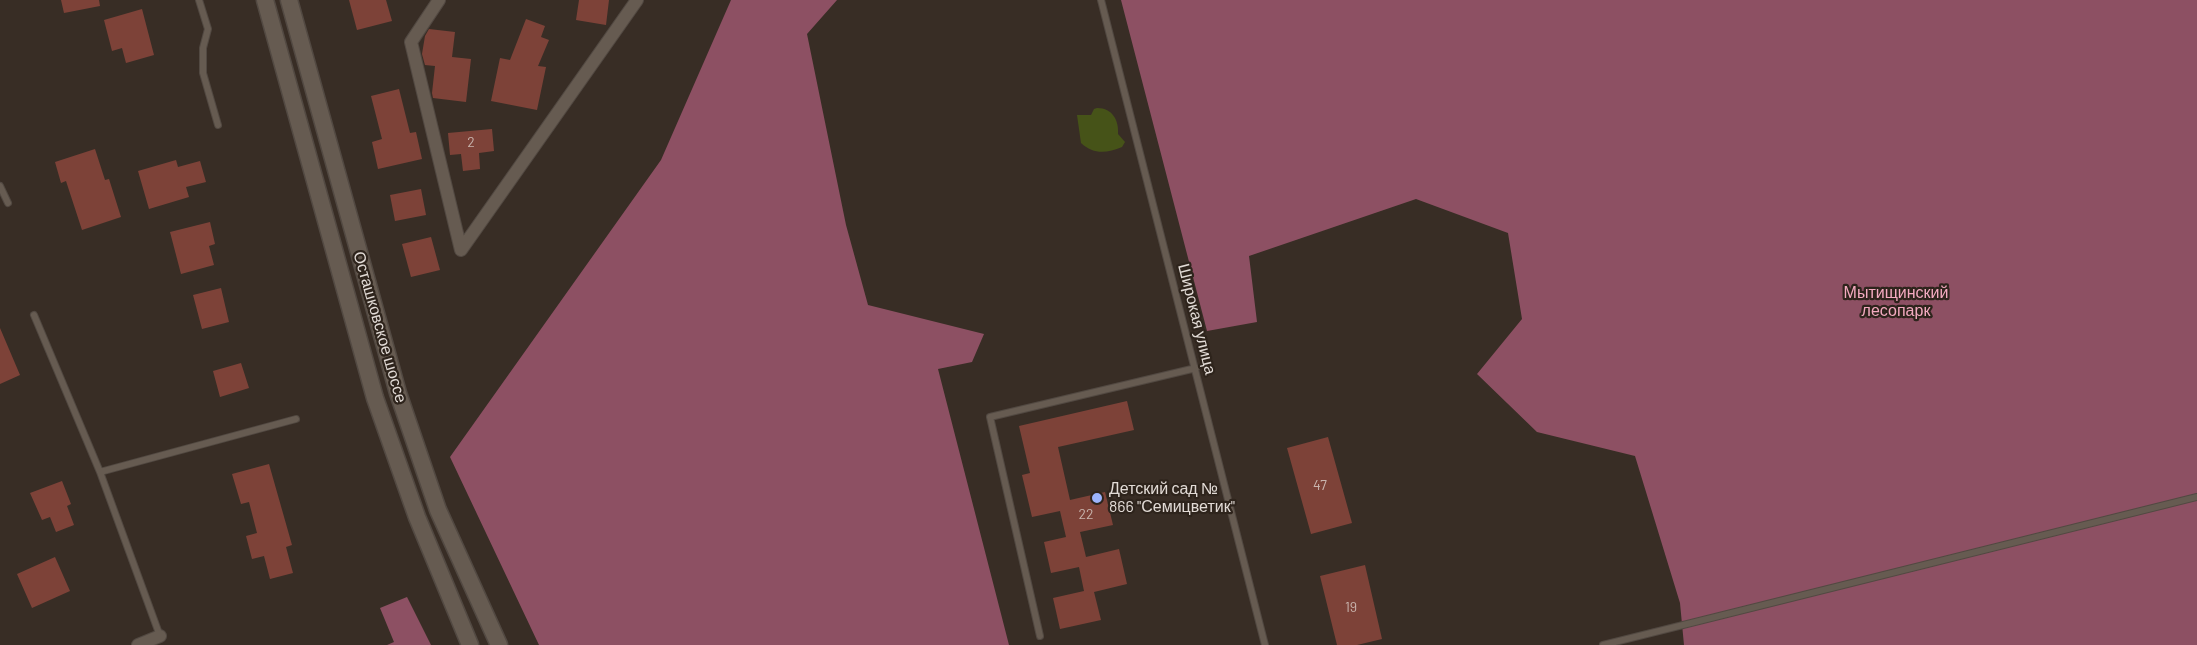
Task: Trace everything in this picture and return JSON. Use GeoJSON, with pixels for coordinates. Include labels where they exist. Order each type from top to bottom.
{"type":"FeatureCollection","features":[{"type":"Feature","properties":{"kind":"main road","name":"Осташковское шоссе"},"geometry":{"type":"LineString","coordinates":[[266,0],[375,398],[417,517],[470,645]]}},
{"type":"Feature","properties":{"kind":"main road","name":"Осташковское шоссе"},"geometry":{"type":"LineString","coordinates":[[289,0],[398,393],[438,510],[499,645]]}},
{"type":"Feature","properties":{"kind":"street"},"geometry":{"type":"LineString","coordinates":[[439,0],[411,42],[461,250],[637,0]]}},
{"type":"Feature","properties":{"kind":"street"},"geometry":{"type":"LineString","coordinates":[[138,645],[160,636]]}},
{"type":"Feature","properties":{"kind":"lane"},"geometry":{"type":"LineString","coordinates":[[199,0],[208,29],[203,48],[203,73],[218,125]]}},
{"type":"Feature","properties":{"kind":"lane","name":"Широкая улица"},"geometry":{"type":"LineString","coordinates":[[1101,0],[1196,368],[1264,645]]}},
{"type":"Feature","properties":{"kind":"lane"},"geometry":{"type":"LineString","coordinates":[[0,186],[8,202]]}},
{"type":"Feature","properties":{"kind":"lane"},"geometry":{"type":"LineString","coordinates":[[34,315],[100,472],[160,636]]}},
{"type":"Feature","properties":{"kind":"lane"},"geometry":{"type":"LineString","coordinates":[[1040,636],[990,417],[1196,368]]}},
{"type":"Feature","properties":{"kind":"lane"},"geometry":{"type":"LineString","coordinates":[[100,472],[296,419]]}},
{"type":"Feature","properties":{"kind":"lane"},"geometry":{"type":"LineString","coordinates":[[1603,645],[2197,497]]}},
{"type":"Feature","properties":{"kind":"green space"},"geometry":{"type":"Polygon","coordinates":[[[731,0],[837,0],[807,34],[846,225],[868,305],[984,334],[972,362],[938,369],[1009,645],[539,645],[450,457],[661,160],[731,0]]]}},
{"type":"Feature","properties":{"kind":"green space","name":"Мытищинский лесопарк"},"geometry":{"type":"Polygon","coordinates":[[[1121,0],[2197,0],[2197,645],[1684,645],[1680,603],[1635,456],[1537,432],[1477,374],[1522,319],[1508,233],[1416,199],[1249,256],[1257,322],[1207,331],[1121,0]]]}},
{"type":"Feature","properties":{"kind":"green space"},"geometry":{"type":"Polygon","coordinates":[[[407,597],[431,645],[387,645],[394,642],[380,608],[407,597]]]}},
{"type":"Feature","properties":{"kind":"shaded area"},"geometry":{"type":"Polygon","coordinates":[[[1097,108],[1107,110],[1114,116],[1118,134],[1125,142],[1122,147],[1101,152],[1091,150],[1081,143],[1077,115],[1091,115],[1097,108]]]}},
{"type":"Feature","properties":{"kind":"building"},"geometry":{"type":"Polygon","coordinates":[[[61,0],[99,0],[100,6],[64,13],[61,0]]]}},
{"type":"Feature","properties":{"kind":"building"},"geometry":{"type":"Polygon","coordinates":[[[349,0],[386,0],[392,21],[357,30],[349,0]]]}},
{"type":"Feature","properties":{"kind":"building"},"geometry":{"type":"Polygon","coordinates":[[[579,0],[609,0],[606,25],[576,20],[579,0]]]}},
{"type":"Feature","properties":{"kind":"building"},"geometry":{"type":"Polygon","coordinates":[[[142,9],[154,55],[126,63],[122,48],[112,51],[104,20],[142,9]]]}},
{"type":"Feature","properties":{"kind":"building"},"geometry":{"type":"Polygon","coordinates":[[[526,19],[545,26],[541,37],[549,40],[538,66],[546,67],[537,110],[491,101],[500,58],[510,60],[526,19]]]}},
{"type":"Feature","properties":{"kind":"building"},"geometry":{"type":"Polygon","coordinates":[[[429,29],[455,32],[452,57],[471,59],[466,102],[433,98],[435,66],[425,65],[422,54],[425,36],[429,29]]]}},
{"type":"Feature","properties":{"kind":"building"},"geometry":{"type":"Polygon","coordinates":[[[399,89],[410,133],[416,132],[422,159],[378,169],[372,142],[382,139],[371,96],[399,89]]]}},
{"type":"Feature","properties":{"kind":"building"},"geometry":{"type":"Polygon","coordinates":[[[492,129],[494,151],[479,153],[480,169],[463,171],[461,154],[450,155],[448,133],[492,129]]]}},
{"type":"Feature","properties":{"kind":"building"},"geometry":{"type":"Polygon","coordinates":[[[95,149],[105,180],[109,179],[121,217],[82,230],[66,181],[61,183],[55,162],[95,149]]]}},
{"type":"Feature","properties":{"kind":"building"},"geometry":{"type":"Polygon","coordinates":[[[176,160],[178,167],[200,161],[206,182],[186,187],[189,197],[149,209],[138,171],[176,160]]]}},
{"type":"Feature","properties":{"kind":"building"},"geometry":{"type":"Polygon","coordinates":[[[421,189],[426,215],[395,221],[390,195],[421,189]]]}},
{"type":"Feature","properties":{"kind":"building"},"geometry":{"type":"Polygon","coordinates":[[[210,222],[215,244],[209,246],[214,265],[181,274],[170,232],[210,222]]]}},
{"type":"Feature","properties":{"kind":"building"},"geometry":{"type":"Polygon","coordinates":[[[431,237],[440,270],[411,277],[402,244],[431,237]]]}},
{"type":"Feature","properties":{"kind":"building"},"geometry":{"type":"Polygon","coordinates":[[[221,288],[229,322],[202,329],[193,295],[221,288]]]}},
{"type":"Feature","properties":{"kind":"building"},"geometry":{"type":"Polygon","coordinates":[[[0,328],[20,375],[0,384],[0,328]]]}},
{"type":"Feature","properties":{"kind":"building"},"geometry":{"type":"Polygon","coordinates":[[[241,363],[249,388],[220,397],[213,371],[241,363]]]}},
{"type":"Feature","properties":{"kind":"building"},"geometry":{"type":"Polygon","coordinates":[[[1127,401],[1134,430],[1058,447],[1070,500],[1105,492],[1113,525],[1080,532],[1086,557],[1119,549],[1127,584],[1094,592],[1101,620],[1060,629],[1053,598],[1084,591],[1079,567],[1051,573],[1044,542],[1066,537],[1060,511],[1032,517],[1022,475],[1030,473],[1019,426],[1127,401]]]}},
{"type":"Feature","properties":{"kind":"building"},"geometry":{"type":"Polygon","coordinates":[[[1328,437],[1352,523],[1311,534],[1287,448],[1328,437]]]}},
{"type":"Feature","properties":{"kind":"building"},"geometry":{"type":"Polygon","coordinates":[[[269,464],[292,545],[286,547],[293,573],[270,579],[264,556],[252,559],[246,536],[257,533],[249,502],[241,504],[232,474],[269,464]]]}},
{"type":"Feature","properties":{"kind":"building"},"geometry":{"type":"Polygon","coordinates":[[[62,481],[71,504],[67,506],[74,525],[56,532],[50,517],[42,520],[30,493],[62,481]]]}},
{"type":"Feature","properties":{"kind":"building"},"geometry":{"type":"Polygon","coordinates":[[[55,557],[70,591],[32,608],[17,574],[55,557]]]}},
{"type":"Feature","properties":{"kind":"building"},"geometry":{"type":"Polygon","coordinates":[[[1365,565],[1382,639],[1357,645],[1337,645],[1320,576],[1365,565]]]}},
{"type":"Feature","properties":{"kind":"place","name":"Детский сад № 866 \"Семицветик\""},"geometry":{"type":"Point","coordinates":[1097,498]}}]}
